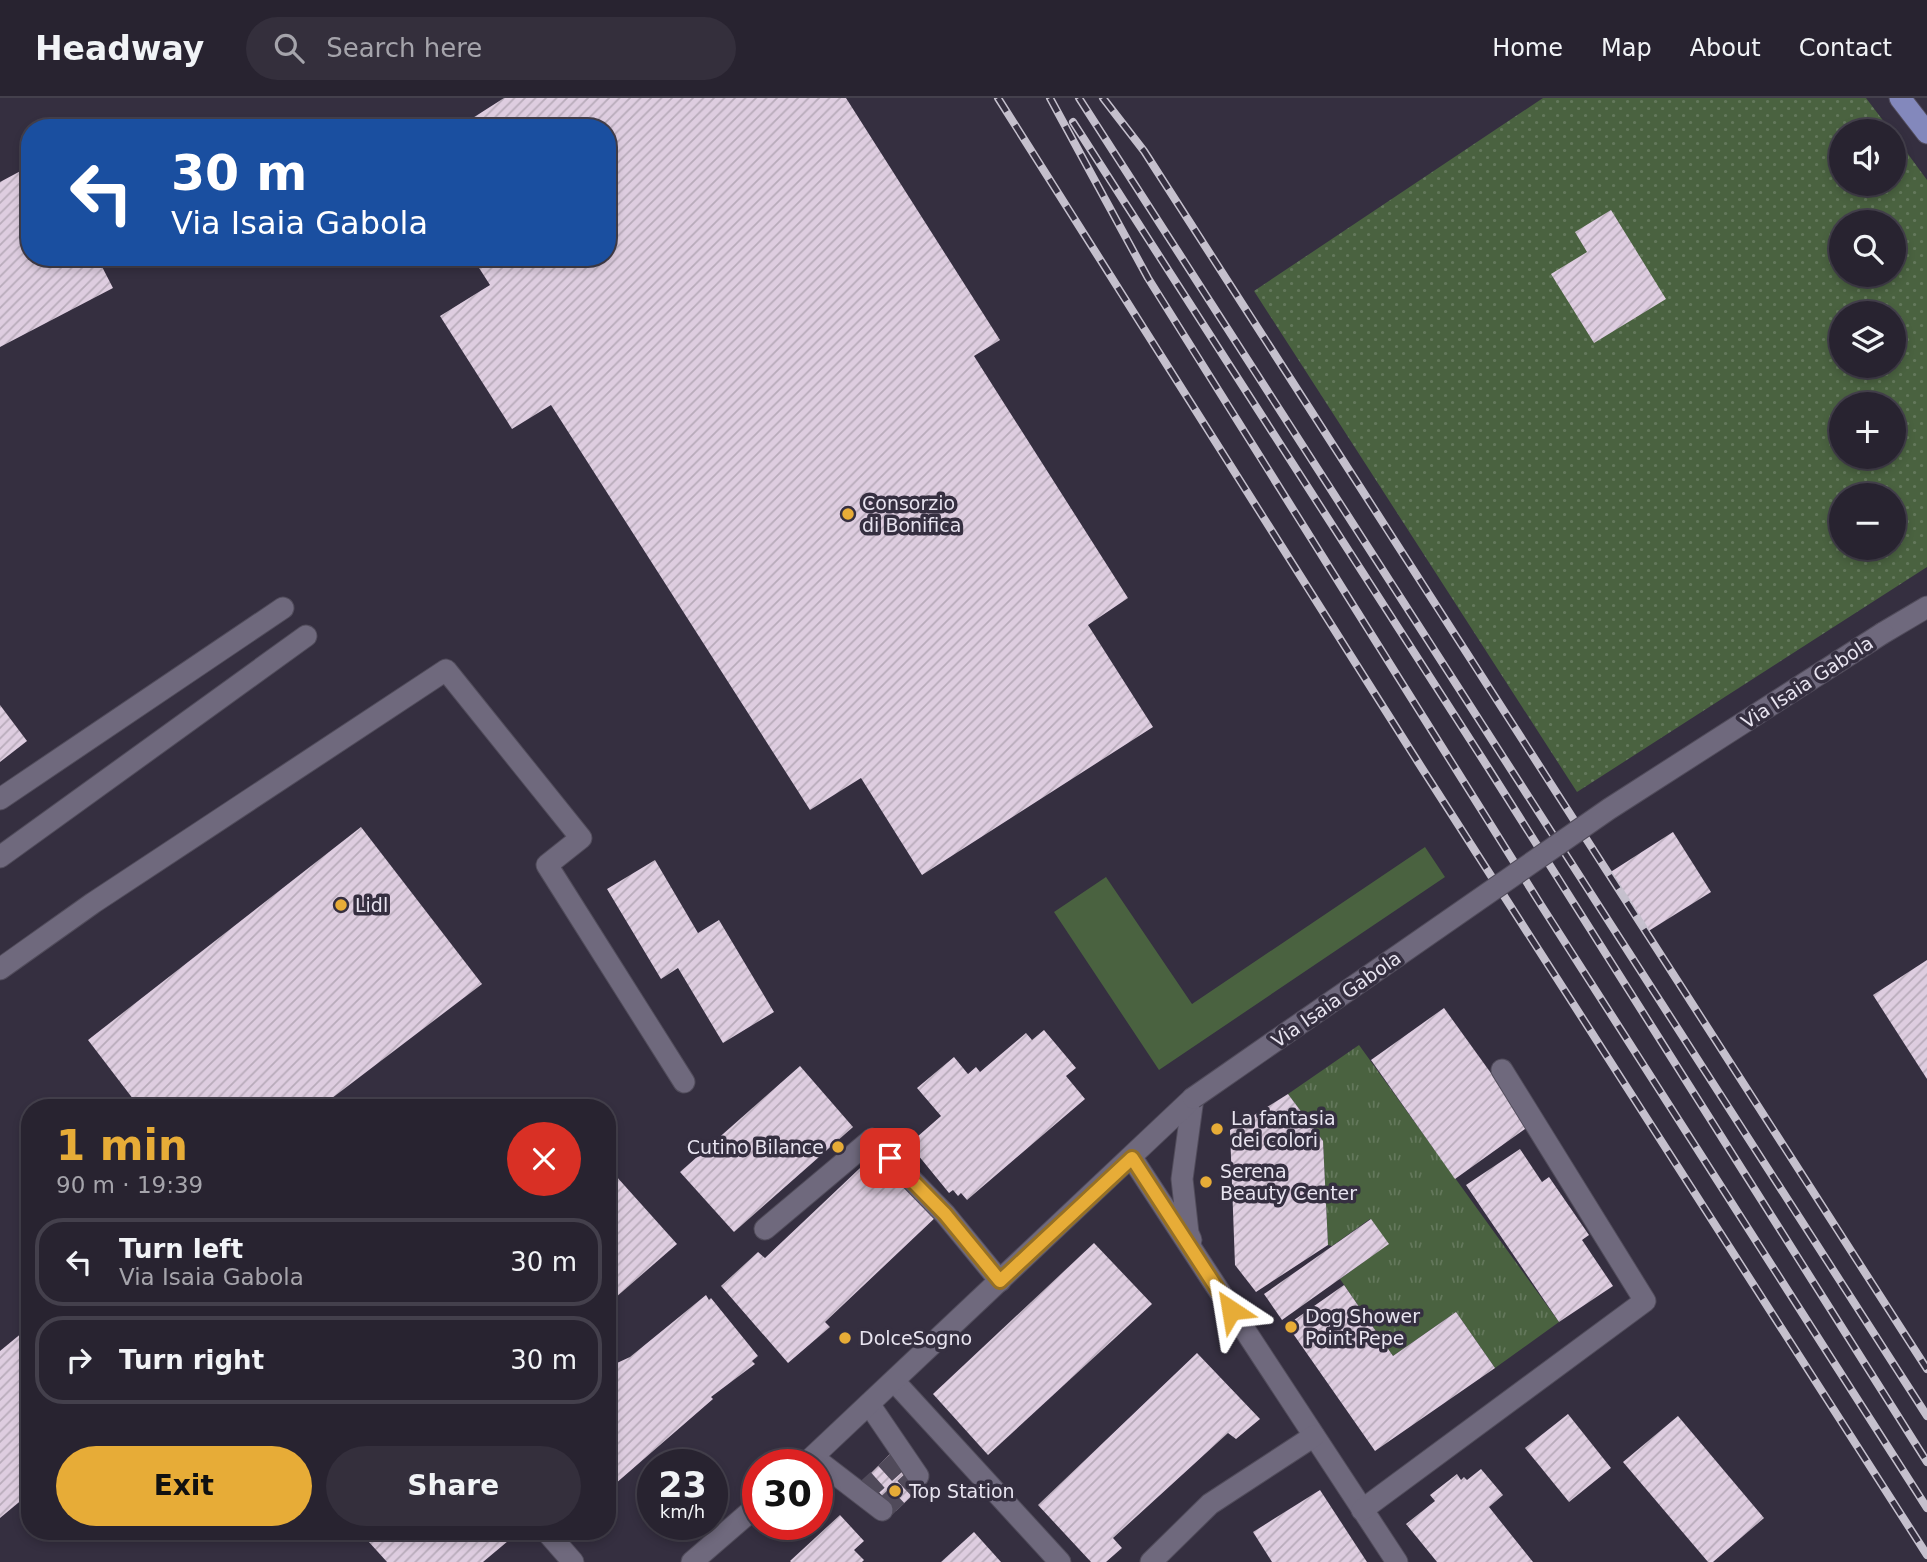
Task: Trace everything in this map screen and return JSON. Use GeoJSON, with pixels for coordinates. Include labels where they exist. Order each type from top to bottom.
{"type":"FeatureCollection","features":[{"type":"Feature","properties":{"kind":"main road"},"geometry":{"type":"LineString","coordinates":[[1900,98],[1927,133]]}},
{"type":"Feature","properties":{"kind":"street","name":"Via Isaia Gabola"},"geometry":{"type":"LineString","coordinates":[[821,1449],[1194,1098],[1609,809],[1927,607]]}},
{"type":"Feature","properties":{"kind":"street"},"geometry":{"type":"LineString","coordinates":[[0,799],[283,608]]}},
{"type":"Feature","properties":{"kind":"street"},"geometry":{"type":"LineString","coordinates":[[0,858],[306,636]]}},
{"type":"Feature","properties":{"kind":"street"},"geometry":{"type":"LineString","coordinates":[[0,969],[93,903],[446,670],[581,838],[547,865],[684,1082]]}},
{"type":"Feature","properties":{"kind":"street"},"geometry":{"type":"LineString","coordinates":[[1362,1510],[1645,1301],[1502,1070]]}},
{"type":"Feature","properties":{"kind":"street"},"geometry":{"type":"LineString","coordinates":[[1194,1098],[1182,1179],[1188,1233],[1203,1268]]}},
{"type":"Feature","properties":{"kind":"street"},"geometry":{"type":"LineString","coordinates":[[765,1229],[872,1139],[945,1214],[1000,1281]]}},
{"type":"Feature","properties":{"kind":"street"},"geometry":{"type":"LineString","coordinates":[[1132,1158],[1397,1562]]}},
{"type":"Feature","properties":{"kind":"street"},"geometry":{"type":"LineString","coordinates":[[894,1381],[1060,1562]]}},
{"type":"Feature","properties":{"kind":"street"},"geometry":{"type":"LineString","coordinates":[[869,1404],[918,1476]]}},
{"type":"Feature","properties":{"kind":"street"},"geometry":{"type":"LineString","coordinates":[[1152,1562],[1210,1504],[1314,1436]]}},
{"type":"Feature","properties":{"kind":"street"},"geometry":{"type":"LineString","coordinates":[[833,1478],[882,1510]]}},
{"type":"Feature","properties":{"kind":"street"},"geometry":{"type":"LineString","coordinates":[[692,1562],[742,1519]]}},
{"type":"Feature","properties":{"kind":"street"},"geometry":{"type":"LineString","coordinates":[[554,1540],[573,1562]]}},
{"type":"Feature","properties":{"kind":"green space"},"geometry":{"type":"Polygon","coordinates":[[[1543,98],[1866,98],[1882,119],[1829,119],[1829,196],[1906,196],[1906,151],[1927,180],[1927,567],[1577,792],[1254,291],[1543,98]]]}},
{"type":"Feature","properties":{"kind":"green space"},"geometry":{"type":"Polygon","coordinates":[[[1425,847],[1445,877],[1159,1070],[1054,912],[1106,877],[1192,1004],[1425,847]]]}},
{"type":"Feature","properties":{"kind":"green space"},"geometry":{"type":"Polygon","coordinates":[[[1359,1045],[1559,1322],[1495,1368],[1456,1312],[1393,1356],[1340,1279],[1388,1244],[1370,1219],[1332,1246],[1328,1245],[1323,1141],[1288,1094],[1359,1045]]]}},
{"type":"Feature","properties":{"kind":"building","name":"Consorzio di Bonifica"},"geometry":{"type":"Polygon","coordinates":[[[504,98],[846,98],[1000,340],[974,356],[1128,598],[1088,625],[1153,727],[922,875],[861,778],[810,810],[551,405],[512,429],[440,316],[490,285],[478,266],[616,266],[616,119],[471,119],[504,98]]]}},
{"type":"Feature","properties":{"kind":"building"},"geometry":{"type":"Polygon","coordinates":[[[21,171],[21,266],[102,266],[113,288],[0,347],[0,182],[21,171]]]}},
{"type":"Feature","properties":{"kind":"building"},"geometry":{"type":"Polygon","coordinates":[[[1611,210],[1666,299],[1594,343],[1551,274],[1587,252],[1575,232],[1611,210]]]}},
{"type":"Feature","properties":{"kind":"building"},"geometry":{"type":"Polygon","coordinates":[[[0,705],[27,741],[0,762],[0,705]]]}},
{"type":"Feature","properties":{"kind":"building","name":"Lidl"},"geometry":{"type":"Polygon","coordinates":[[[361,827],[482,984],[331,1099],[133,1099],[88,1040],[361,827]]]}},
{"type":"Feature","properties":{"kind":"building"},"geometry":{"type":"Polygon","coordinates":[[[1673,832],[1711,892],[1647,932],[1609,873],[1673,832]]]}},
{"type":"Feature","properties":{"kind":"building"},"geometry":{"type":"Polygon","coordinates":[[[655,860],[698,933],[719,920],[774,1012],[723,1043],[678,968],[661,979],[607,889],[655,860]]]}},
{"type":"Feature","properties":{"kind":"building"},"geometry":{"type":"Polygon","coordinates":[[[1927,960],[1927,1079],[1873,995],[1927,960]]]}},
{"type":"Feature","properties":{"kind":"building"},"geometry":{"type":"Polygon","coordinates":[[[1444,1008],[1529,1126],[1455,1179],[1371,1060],[1444,1008]]]}},
{"type":"Feature","properties":{"kind":"building"},"geometry":{"type":"Polygon","coordinates":[[[1044,1030],[1076,1068],[1066,1076],[1085,1099],[967,1200],[961,1193],[958,1196],[953,1190],[949,1193],[909,1144],[941,1116],[917,1088],[954,1057],[968,1074],[976,1067],[980,1072],[1026,1033],[1032,1040],[1044,1030]]]}},
{"type":"Feature","properties":{"kind":"building"},"geometry":{"type":"Polygon","coordinates":[[[800,1066],[853,1127],[734,1232],[680,1172],[800,1066]]]}},
{"type":"Feature","properties":{"kind":"building"},"geometry":{"type":"Polygon","coordinates":[[[1288,1094],[1323,1141],[1328,1245],[1256,1292],[1235,1265],[1230,1130],[1288,1094]]]}},
{"type":"Feature","properties":{"kind":"building"},"geometry":{"type":"Polygon","coordinates":[[[1520,1149],[1542,1182],[1549,1177],[1589,1235],[1582,1240],[1613,1286],[1559,1322],[1466,1185],[1520,1149]]]}},
{"type":"Feature","properties":{"kind":"building"},"geometry":{"type":"Polygon","coordinates":[[[877,1152],[938,1215],[825,1322],[830,1327],[788,1363],[721,1286],[758,1252],[765,1258],[877,1152]]]}},
{"type":"Feature","properties":{"kind":"building"},"geometry":{"type":"Polygon","coordinates":[[[616,1176],[677,1244],[616,1297],[616,1176]]]}},
{"type":"Feature","properties":{"kind":"building"},"geometry":{"type":"Polygon","coordinates":[[[1371,1219],[1389,1244],[1282,1320],[1264,1294],[1371,1219]]]}},
{"type":"Feature","properties":{"kind":"building"},"geometry":{"type":"Polygon","coordinates":[[[1094,1243],[1152,1304],[988,1455],[933,1394],[1094,1243]]]}},
{"type":"Feature","properties":{"kind":"building"},"geometry":{"type":"Polygon","coordinates":[[[1344,1285],[1393,1356],[1456,1312],[1495,1368],[1375,1451],[1287,1325],[1344,1285]]]}},
{"type":"Feature","properties":{"kind":"building"},"geometry":{"type":"Polygon","coordinates":[[[706,1295],[758,1356],[752,1361],[755,1364],[711,1397],[713,1399],[655,1449],[637,1449],[637,1465],[616,1483],[617,1363],[630,1357],[706,1295]]]}},
{"type":"Feature","properties":{"kind":"building"},"geometry":{"type":"Polygon","coordinates":[[[21,1334],[21,1500],[0,1518],[0,1351],[21,1334]]]}},
{"type":"Feature","properties":{"kind":"building"},"geometry":{"type":"Polygon","coordinates":[[[1197,1353],[1260,1419],[1236,1439],[1228,1433],[1113,1538],[1122,1548],[1106,1562],[1091,1562],[1038,1505],[1197,1353]]]}},
{"type":"Feature","properties":{"kind":"building"},"geometry":{"type":"Polygon","coordinates":[[[1568,1414],[1611,1468],[1569,1502],[1525,1448],[1568,1414]]]}},
{"type":"Feature","properties":{"kind":"building"},"geometry":{"type":"Polygon","coordinates":[[[1678,1416],[1764,1518],[1713,1562],[1708,1562],[1623,1462],[1678,1416]]]}},
{"type":"Feature","properties":{"kind":"building"},"geometry":{"type":"Polygon","coordinates":[[[891,1453],[921,1487],[896,1511],[866,1478],[891,1453]]]}},
{"type":"Feature","properties":{"kind":"building"},"geometry":{"type":"Polygon","coordinates":[[[1481,1469],[1503,1495],[1489,1507],[1533,1562],[1437,1562],[1406,1524],[1435,1501],[1430,1495],[1457,1474],[1461,1480],[1464,1477],[1467,1480],[1481,1469]]]}},
{"type":"Feature","properties":{"kind":"building"},"geometry":{"type":"Polygon","coordinates":[[[1320,1490],[1367,1562],[1272,1562],[1253,1532],[1320,1490]]]}},
{"type":"Feature","properties":{"kind":"building"},"geometry":{"type":"Polygon","coordinates":[[[840,1515],[864,1541],[854,1550],[864,1560],[862,1562],[790,1561],[813,1540],[833,1540],[833,1521],[840,1515]]]}},
{"type":"Feature","properties":{"kind":"building"},"geometry":{"type":"Polygon","coordinates":[[[974,1532],[1001,1562],[941,1562],[974,1532]]]}},
{"type":"Feature","properties":{"kind":"building"},"geometry":{"type":"Polygon","coordinates":[[[368,1541],[508,1541],[483,1562],[387,1562],[368,1541]]]}},
{"type":"Feature","properties":{"kind":"tunnel"},"geometry":{"type":"LineString","coordinates":[[862,1494],[904,1456]]}},
{"type":"Feature","properties":{"kind":"tunnel"},"geometry":{"type":"LineString","coordinates":[[882,1510],[918,1476]]}},
{"type":"Feature","properties":{"kind":"railway"},"geometry":{"type":"LineString","coordinates":[[998,98],[1418,762],[1927,1555]]}},
{"type":"Feature","properties":{"kind":"railway"},"geometry":{"type":"LineString","coordinates":[[1050,98],[1148,278],[1541,905],[1927,1508]]}},
{"type":"Feature","properties":{"kind":"railway"},"geometry":{"type":"LineString","coordinates":[[1079,98],[1927,1416]]}},
{"type":"Feature","properties":{"kind":"railway"},"geometry":{"type":"LineString","coordinates":[[1103,98],[1144,151],[1927,1369]]}},
{"type":"Feature","properties":{"kind":"railway"},"geometry":{"type":"LineString","coordinates":[[1073,122],[1489,769],[1927,1462]]}},
{"type":"Feature","properties":{"kind":"place","name":"Consorzio di Bonifica"},"geometry":{"type":"Point","coordinates":[848,514]}},
{"type":"Feature","properties":{"kind":"place","name":"Lidl"},"geometry":{"type":"Point","coordinates":[341,905]}},
{"type":"Feature","properties":{"kind":"place","name":"La fantasia dei colori"},"geometry":{"type":"Point","coordinates":[1217,1129]}},
{"type":"Feature","properties":{"kind":"place","name":"Cutino Bilance"},"geometry":{"type":"Point","coordinates":[838,1147]}},
{"type":"Feature","properties":{"kind":"place","name":"Serena Beauty Center"},"geometry":{"type":"Point","coordinates":[1206,1182]}},
{"type":"Feature","properties":{"kind":"place","name":"Dog Shower Point Pepe"},"geometry":{"type":"Point","coordinates":[1291,1327]}},
{"type":"Feature","properties":{"kind":"place","name":"DolceSogno"},"geometry":{"type":"Point","coordinates":[845,1338]}},
{"type":"Feature","properties":{"kind":"place","name":"Top Station"},"geometry":{"type":"Point","coordinates":[895,1491]}},
{"type":"Feature","properties":{"kind":"route"},"geometry":{"type":"LineString","coordinates":[[890,1158],[945,1214],[1000,1281],[1132,1158],[1231,1310]]}}]}
